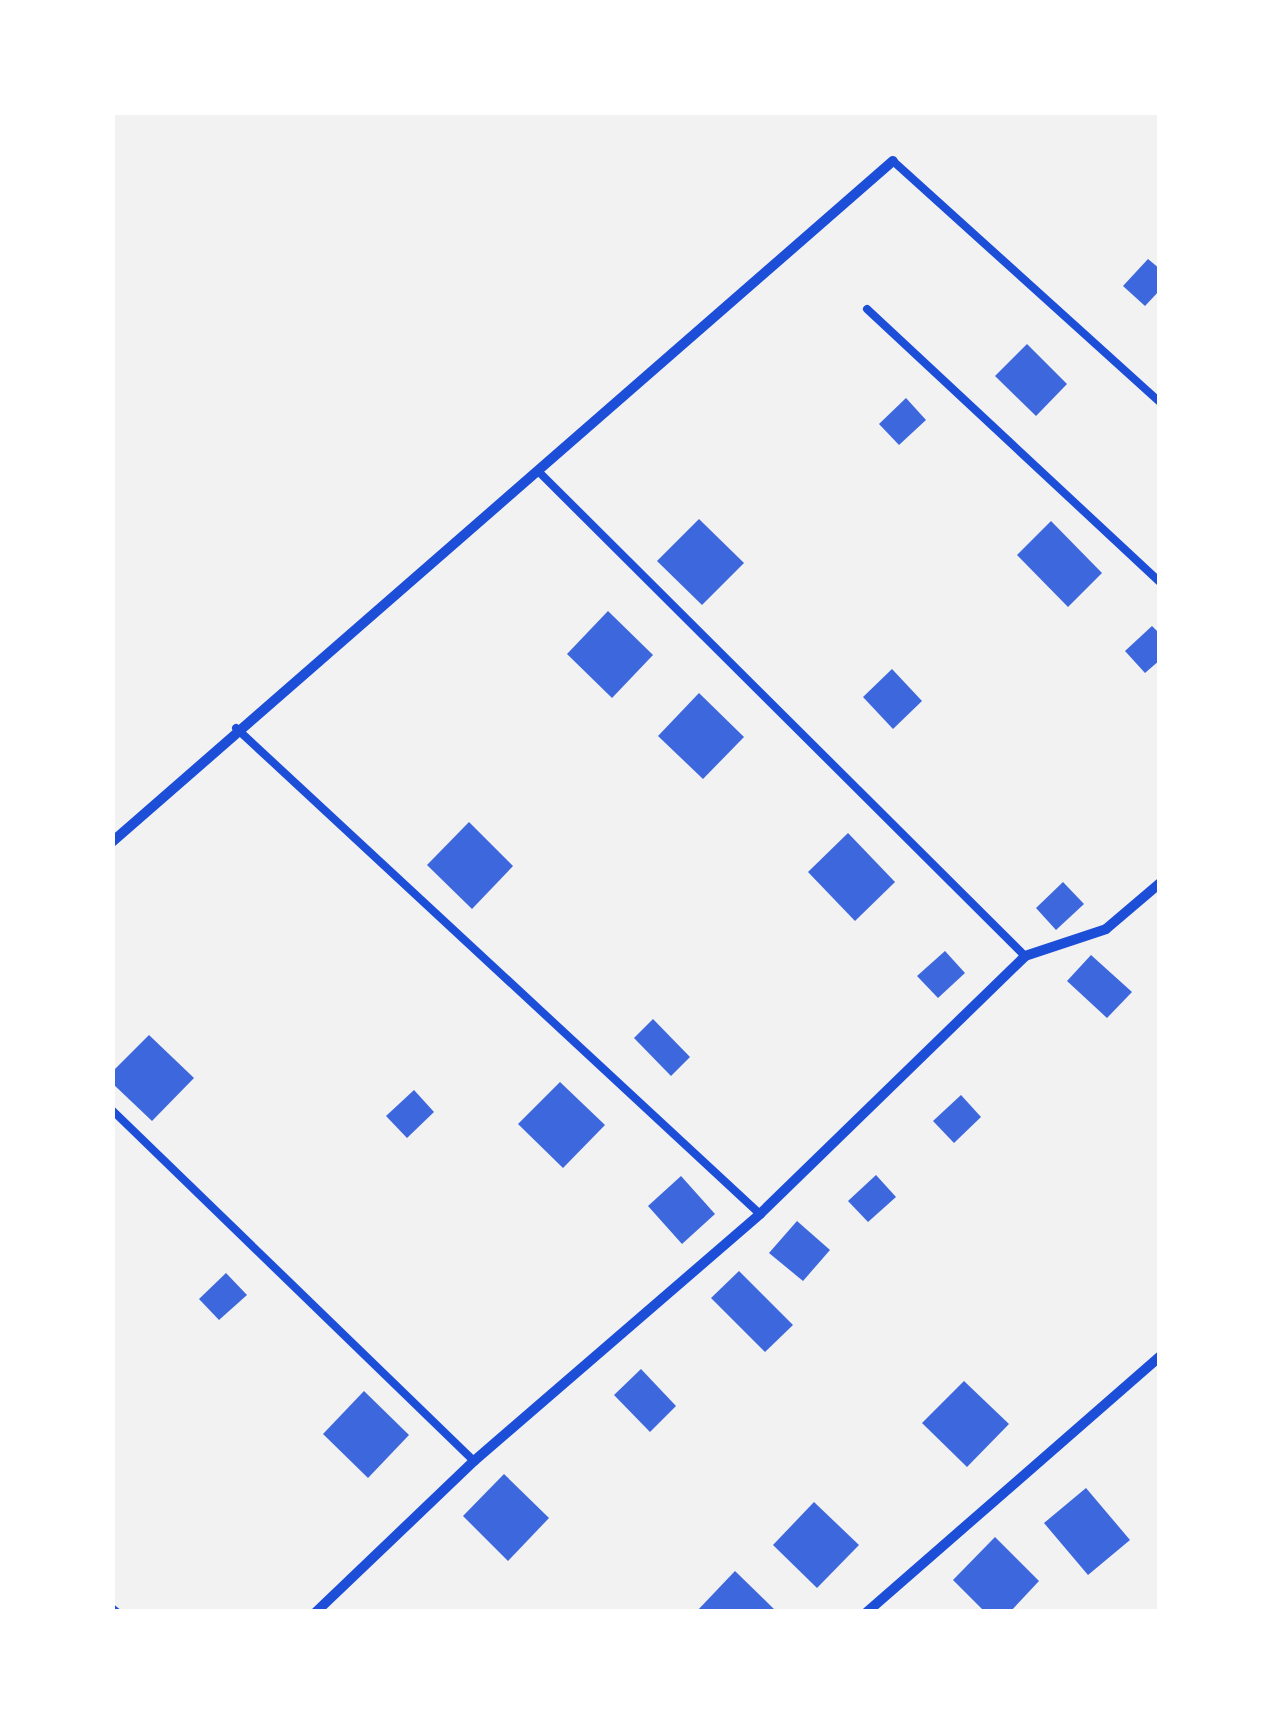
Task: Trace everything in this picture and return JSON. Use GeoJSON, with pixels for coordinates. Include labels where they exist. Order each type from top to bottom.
{"type":"FeatureCollection","features":[{"type":"Feature","properties":{"kind":"street"},"geometry":{"type":"LineString","coordinates":[[112,842],[236,728],[539,472],[894,160]]}},
{"type":"Feature","properties":{"kind":"street"},"geometry":{"type":"LineString","coordinates":[[316,1612],[474,1461],[760,1214],[1025,956],[1106,929],[1160,883]]}},
{"type":"Feature","properties":{"kind":"street"},"geometry":{"type":"LineString","coordinates":[[867,1612],[1160,1356]]}},
{"type":"Feature","properties":{"kind":"lane"},"geometry":{"type":"LineString","coordinates":[[894,160],[1160,402]]}},
{"type":"Feature","properties":{"kind":"lane"},"geometry":{"type":"LineString","coordinates":[[867,309],[1160,582]]}},
{"type":"Feature","properties":{"kind":"lane"},"geometry":{"type":"LineString","coordinates":[[539,472],[1025,956]]}},
{"type":"Feature","properties":{"kind":"lane"},"geometry":{"type":"LineString","coordinates":[[236,728],[760,1214]]}},
{"type":"Feature","properties":{"kind":"lane"},"geometry":{"type":"LineString","coordinates":[[112,1110],[474,1461]]}},
{"type":"Feature","properties":{"kind":"building"},"geometry":{"type":"Polygon","coordinates":[[[1148,259],[1160,269],[1160,290],[1145,306],[1123,286],[1148,259]]]}},
{"type":"Feature","properties":{"kind":"building"},"geometry":{"type":"Polygon","coordinates":[[[1027,344],[1067,384],[1036,416],[995,376],[1027,344]]]}},
{"type":"Feature","properties":{"kind":"building"},"geometry":{"type":"Polygon","coordinates":[[[906,398],[926,420],[899,445],[879,424],[906,398]]]}},
{"type":"Feature","properties":{"kind":"building"},"geometry":{"type":"Polygon","coordinates":[[[699,519],[744,563],[702,605],[657,561],[699,519]]]}},
{"type":"Feature","properties":{"kind":"building"},"geometry":{"type":"Polygon","coordinates":[[[1051,521],[1102,573],[1068,607],[1017,555],[1051,521]]]}},
{"type":"Feature","properties":{"kind":"building"},"geometry":{"type":"Polygon","coordinates":[[[608,611],[653,655],[612,698],[567,654],[608,611]]]}},
{"type":"Feature","properties":{"kind":"building"},"geometry":{"type":"Polygon","coordinates":[[[1152,626],[1160,634],[1160,660],[1145,673],[1125,651],[1152,626]]]}},
{"type":"Feature","properties":{"kind":"building"},"geometry":{"type":"Polygon","coordinates":[[[892,669],[922,701],[893,729],[863,697],[892,669]]]}},
{"type":"Feature","properties":{"kind":"building"},"geometry":{"type":"Polygon","coordinates":[[[699,693],[744,737],[703,779],[658,736],[699,693]]]}},
{"type":"Feature","properties":{"kind":"building"},"geometry":{"type":"Polygon","coordinates":[[[469,822],[513,866],[472,909],[427,865],[469,822]]]}},
{"type":"Feature","properties":{"kind":"building"},"geometry":{"type":"Polygon","coordinates":[[[848,833],[895,882],[855,921],[808,872],[848,833]]]}},
{"type":"Feature","properties":{"kind":"building"},"geometry":{"type":"Polygon","coordinates":[[[1063,882],[1084,904],[1056,930],[1036,908],[1063,882]]]}},
{"type":"Feature","properties":{"kind":"building"},"geometry":{"type":"Polygon","coordinates":[[[945,951],[965,973],[938,998],[917,976],[945,951]]]}},
{"type":"Feature","properties":{"kind":"building"},"geometry":{"type":"Polygon","coordinates":[[[1091,955],[1132,992],[1107,1018],[1067,981],[1091,955]]]}},
{"type":"Feature","properties":{"kind":"building"},"geometry":{"type":"Polygon","coordinates":[[[653,1019],[690,1057],[671,1076],[634,1038],[653,1019]]]}},
{"type":"Feature","properties":{"kind":"building"},"geometry":{"type":"Polygon","coordinates":[[[149,1035],[194,1078],[152,1121],[112,1083],[112,1072],[149,1035]]]}},
{"type":"Feature","properties":{"kind":"building"},"geometry":{"type":"Polygon","coordinates":[[[560,1082],[605,1125],[563,1168],[518,1124],[560,1082]]]}},
{"type":"Feature","properties":{"kind":"building"},"geometry":{"type":"Polygon","coordinates":[[[414,1090],[434,1112],[407,1138],[386,1116],[414,1090]]]}},
{"type":"Feature","properties":{"kind":"building"},"geometry":{"type":"Polygon","coordinates":[[[961,1095],[981,1117],[954,1143],[933,1121],[961,1095]]]}},
{"type":"Feature","properties":{"kind":"building"},"geometry":{"type":"Polygon","coordinates":[[[876,1175],[896,1197],[868,1222],[848,1201],[876,1175]]]}},
{"type":"Feature","properties":{"kind":"building"},"geometry":{"type":"Polygon","coordinates":[[[681,1176],[715,1214],[682,1244],[648,1206],[681,1176]]]}},
{"type":"Feature","properties":{"kind":"building"},"geometry":{"type":"Polygon","coordinates":[[[797,1221],[830,1250],[803,1281],[769,1253],[797,1221]]]}},
{"type":"Feature","properties":{"kind":"building"},"geometry":{"type":"Polygon","coordinates":[[[739,1271],[793,1325],[765,1352],[711,1298],[739,1271]]]}},
{"type":"Feature","properties":{"kind":"building"},"geometry":{"type":"Polygon","coordinates":[[[226,1273],[247,1295],[219,1320],[199,1299],[226,1273]]]}},
{"type":"Feature","properties":{"kind":"building"},"geometry":{"type":"Polygon","coordinates":[[[641,1369],[676,1406],[650,1432],[614,1395],[641,1369]]]}},
{"type":"Feature","properties":{"kind":"building"},"geometry":{"type":"Polygon","coordinates":[[[964,1381],[1009,1424],[967,1467],[922,1423],[964,1381]]]}},
{"type":"Feature","properties":{"kind":"building"},"geometry":{"type":"Polygon","coordinates":[[[364,1391],[409,1435],[368,1478],[323,1434],[364,1391]]]}},
{"type":"Feature","properties":{"kind":"building"},"geometry":{"type":"Polygon","coordinates":[[[504,1474],[549,1518],[508,1561],[463,1516],[504,1474]]]}},
{"type":"Feature","properties":{"kind":"building"},"geometry":{"type":"Polygon","coordinates":[[[1086,1488],[1130,1540],[1088,1575],[1044,1523],[1086,1488]]]}},
{"type":"Feature","properties":{"kind":"building"},"geometry":{"type":"Polygon","coordinates":[[[814,1502],[859,1545],[817,1588],[773,1545],[814,1502]]]}},
{"type":"Feature","properties":{"kind":"building"},"geometry":{"type":"Polygon","coordinates":[[[995,1537],[1039,1581],[1010,1612],[985,1612],[953,1580],[995,1537]]]}},
{"type":"Feature","properties":{"kind":"building"},"geometry":{"type":"Polygon","coordinates":[[[735,1571],[777,1612],[696,1612],[735,1571]]]}}]}
